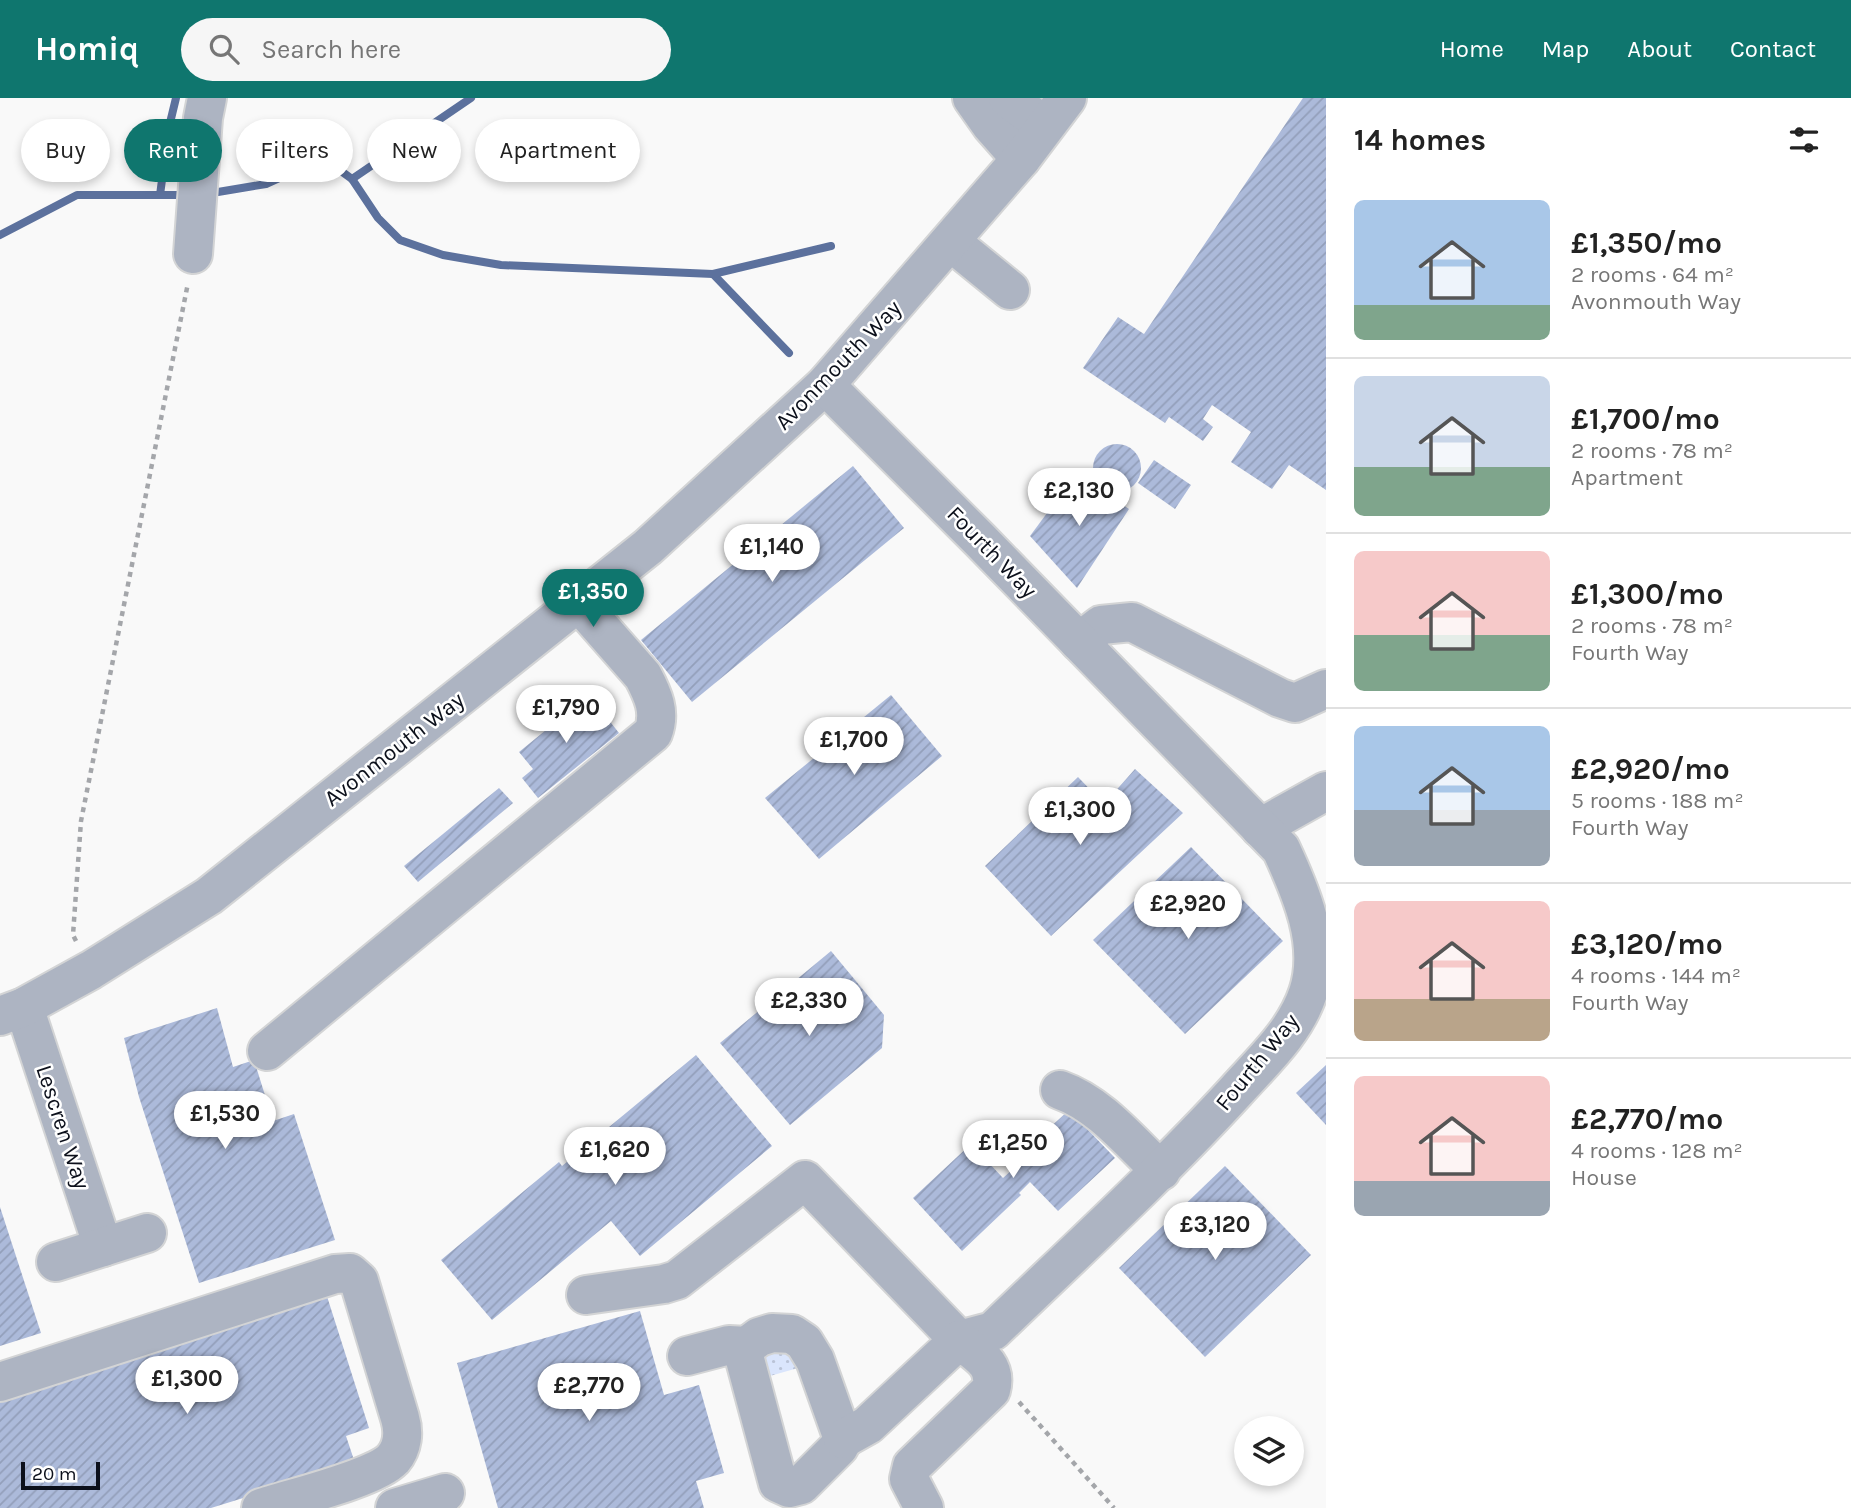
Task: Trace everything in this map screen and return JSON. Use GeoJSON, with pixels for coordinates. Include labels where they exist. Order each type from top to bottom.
{"type":"FeatureCollection","features":[{"type":"Feature","properties":{"kind":"street"},"geometry":{"type":"LineString","coordinates":[[193,254],[203,118],[207,98]]}},
{"type":"Feature","properties":{"kind":"street"},"geometry":{"type":"LineString","coordinates":[[972,98],[1021,159]]}},
{"type":"Feature","properties":{"kind":"street"},"geometry":{"type":"LineString","coordinates":[[1008,98],[1056,112]]}},
{"type":"Feature","properties":{"kind":"street","name":"Avonmouth Way"},"geometry":{"type":"LineString","coordinates":[[12,1012],[91,970],[209,896],[648,547],[825,385],[951,242],[1021,159],[1056,112]]}},
{"type":"Feature","properties":{"kind":"street"},"geometry":{"type":"LineString","coordinates":[[951,242],[1010,290]]}},
{"type":"Feature","properties":{"kind":"street","name":"Fourth Way"},"geometry":{"type":"LineString","coordinates":[[825,385],[1281,849],[1318,926],[1309,991],[1298,1017],[1279,1043],[1184,1148],[993,1331],[959,1339]]}},
{"type":"Feature","properties":{"kind":"street"},"geometry":{"type":"LineString","coordinates":[[267,1051],[653,733],[658,719],[650,690],[642,676],[579,603]]}},
{"type":"Feature","properties":{"kind":"street"},"geometry":{"type":"LineString","coordinates":[[1079,642],[1101,625],[1132,622],[1280,698],[1295,703],[1326,689]]}},
{"type":"Feature","properties":{"kind":"street"},"geometry":{"type":"LineString","coordinates":[[1260,828],[1326,791]]}},
{"type":"Feature","properties":{"kind":"street","name":"Lescren Way"},"geometry":{"type":"LineString","coordinates":[[12,1012],[103,1247]]}},
{"type":"Feature","properties":{"kind":"street"},"geometry":{"type":"LineString","coordinates":[[1060,1090],[1080,1097],[1161,1171]]}},
{"type":"Feature","properties":{"kind":"street"},"geometry":{"type":"LineString","coordinates":[[586,1295],[677,1280],[805,1180],[959,1339],[985,1360],[993,1373],[991,1390],[912,1466],[909,1479],[923,1507]]}},
{"type":"Feature","properties":{"kind":"street"},"geometry":{"type":"LineString","coordinates":[[57,1262],[147,1233]]}},
{"type":"Feature","properties":{"kind":"street"},"geometry":{"type":"LineString","coordinates":[[0,1382],[335,1274],[350,1273],[359,1281],[400,1418],[403,1430],[401,1446],[393,1458],[377,1471],[261,1508]]}},
{"type":"Feature","properties":{"kind":"street"},"geometry":{"type":"LineString","coordinates":[[843,1439],[815,1360],[804,1342],[792,1334],[772,1333],[759,1337],[747,1346],[744,1356],[778,1483],[779,1498],[801,1485],[839,1447],[843,1439],[868,1425],[959,1339]]}},
{"type":"Feature","properties":{"kind":"street"},"geometry":{"type":"LineString","coordinates":[[687,1356],[729,1345],[747,1346]]}},
{"type":"Feature","properties":{"kind":"street"},"geometry":{"type":"LineString","coordinates":[[395,1508],[444,1493]]}},
{"type":"Feature","properties":{"kind":"path"},"geometry":{"type":"LineString","coordinates":[[91,970],[73,935],[81,821],[193,254]]}},
{"type":"Feature","properties":{"kind":"path"},"geometry":{"type":"LineString","coordinates":[[993,1373],[1114,1508]]}},
{"type":"Feature","properties":{"kind":"shaded area"},"geometry":{"type":"Polygon","coordinates":[[[782,1349],[805,1366],[759,1379],[764,1359],[771,1350],[782,1349]]]}},
{"type":"Feature","properties":{"kind":"building"},"geometry":{"type":"Polygon","coordinates":[[[1303,98],[1326,98],[1326,490],[1289,465],[1272,489],[1231,462],[1251,432],[1212,405],[1203,419],[1213,427],[1203,441],[1169,417],[1165,423],[1083,368],[1118,317],[1144,334],[1303,98]]]}},
{"type":"Feature","properties":{"kind":"building"},"geometry":{"type":"Polygon","coordinates":[[[1117,444],[1134,451],[1141,468],[1134,485],[1117,492],[1100,485],[1093,468],[1100,451],[1117,444]]]}},
{"type":"Feature","properties":{"kind":"building"},"geometry":{"type":"Polygon","coordinates":[[[1154,460],[1191,485],[1175,509],[1138,483],[1154,460]]]}},
{"type":"Feature","properties":{"kind":"building"},"geometry":{"type":"Polygon","coordinates":[[[853,466],[904,528],[692,702],[641,640],[853,466]]]}},
{"type":"Feature","properties":{"kind":"building"},"geometry":{"type":"Polygon","coordinates":[[[1076,474],[1129,509],[1077,588],[1030,536],[1076,474]]]}},
{"type":"Feature","properties":{"kind":"building"},"geometry":{"type":"Polygon","coordinates":[[[589,695],[619,733],[538,798],[522,778],[533,769],[519,752],[589,695]]]}},
{"type":"Feature","properties":{"kind":"building"},"geometry":{"type":"Polygon","coordinates":[[[891,695],[942,756],[819,859],[765,798],[891,695]]]}},
{"type":"Feature","properties":{"kind":"building"},"geometry":{"type":"Polygon","coordinates":[[[1135,769],[1183,813],[1051,936],[985,866],[1078,777],[1104,804],[1135,769]]]}},
{"type":"Feature","properties":{"kind":"building"},"geometry":{"type":"Polygon","coordinates":[[[499,788],[513,803],[418,882],[404,866],[499,788]]]}},
{"type":"Feature","properties":{"kind":"building"},"geometry":{"type":"Polygon","coordinates":[[[1191,847],[1283,941],[1185,1034],[1093,940],[1191,847]]]}},
{"type":"Feature","properties":{"kind":"building"},"geometry":{"type":"Polygon","coordinates":[[[831,951],[884,1015],[882,1048],[790,1125],[720,1043],[831,951]]]}},
{"type":"Feature","properties":{"kind":"building"},"geometry":{"type":"Polygon","coordinates":[[[217,1008],[233,1067],[254,1060],[273,1121],[294,1114],[335,1240],[199,1283],[139,1097],[124,1038],[217,1008]]]}},
{"type":"Feature","properties":{"kind":"building"},"geometry":{"type":"Polygon","coordinates":[[[696,1055],[772,1146],[640,1256],[611,1221],[492,1320],[441,1260],[559,1162],[562,1166],[696,1055]]]}},
{"type":"Feature","properties":{"kind":"building"},"geometry":{"type":"Polygon","coordinates":[[[1326,1065],[1326,1125],[1296,1093],[1326,1065]]]}},
{"type":"Feature","properties":{"kind":"building"},"geometry":{"type":"Polygon","coordinates":[[[1069,1110],[1115,1158],[1058,1211],[1030,1182],[1019,1193],[1021,1195],[962,1251],[913,1198],[971,1144],[1003,1178],[1014,1168],[1010,1164],[1069,1110]]]}},
{"type":"Feature","properties":{"kind":"building"},"geometry":{"type":"Polygon","coordinates":[[[1225,1166],[1311,1255],[1205,1357],[1119,1268],[1225,1166]]]}},
{"type":"Feature","properties":{"kind":"building"},"geometry":{"type":"Polygon","coordinates":[[[0,1207],[41,1333],[0,1346],[0,1207]]]}},
{"type":"Feature","properties":{"kind":"building"},"geometry":{"type":"Polygon","coordinates":[[[324,1287],[369,1428],[346,1436],[355,1463],[211,1508],[0,1508],[0,1390],[324,1287]]]}},
{"type":"Feature","properties":{"kind":"building"},"geometry":{"type":"Polygon","coordinates":[[[640,1311],[664,1395],[699,1385],[724,1473],[696,1481],[704,1508],[498,1508],[457,1363],[640,1311]]]}},
{"type":"Feature","properties":{"kind":"waterway"},"geometry":{"type":"LineString","coordinates":[[160,195],[169,127],[176,98]]}},
{"type":"Feature","properties":{"kind":"waterway"},"geometry":{"type":"LineString","coordinates":[[353,178],[471,98]]}},
{"type":"Feature","properties":{"kind":"waterway"},"geometry":{"type":"LineString","coordinates":[[212,193],[266,184],[323,158],[352,179],[378,218],[400,240],[443,255],[501,265],[713,274],[789,353]]}},
{"type":"Feature","properties":{"kind":"waterway"},"geometry":{"type":"LineString","coordinates":[[0,235],[77,195],[178,195]]}},
{"type":"Feature","properties":{"kind":"waterway"},"geometry":{"type":"LineString","coordinates":[[713,274],[831,246]]}}]}
